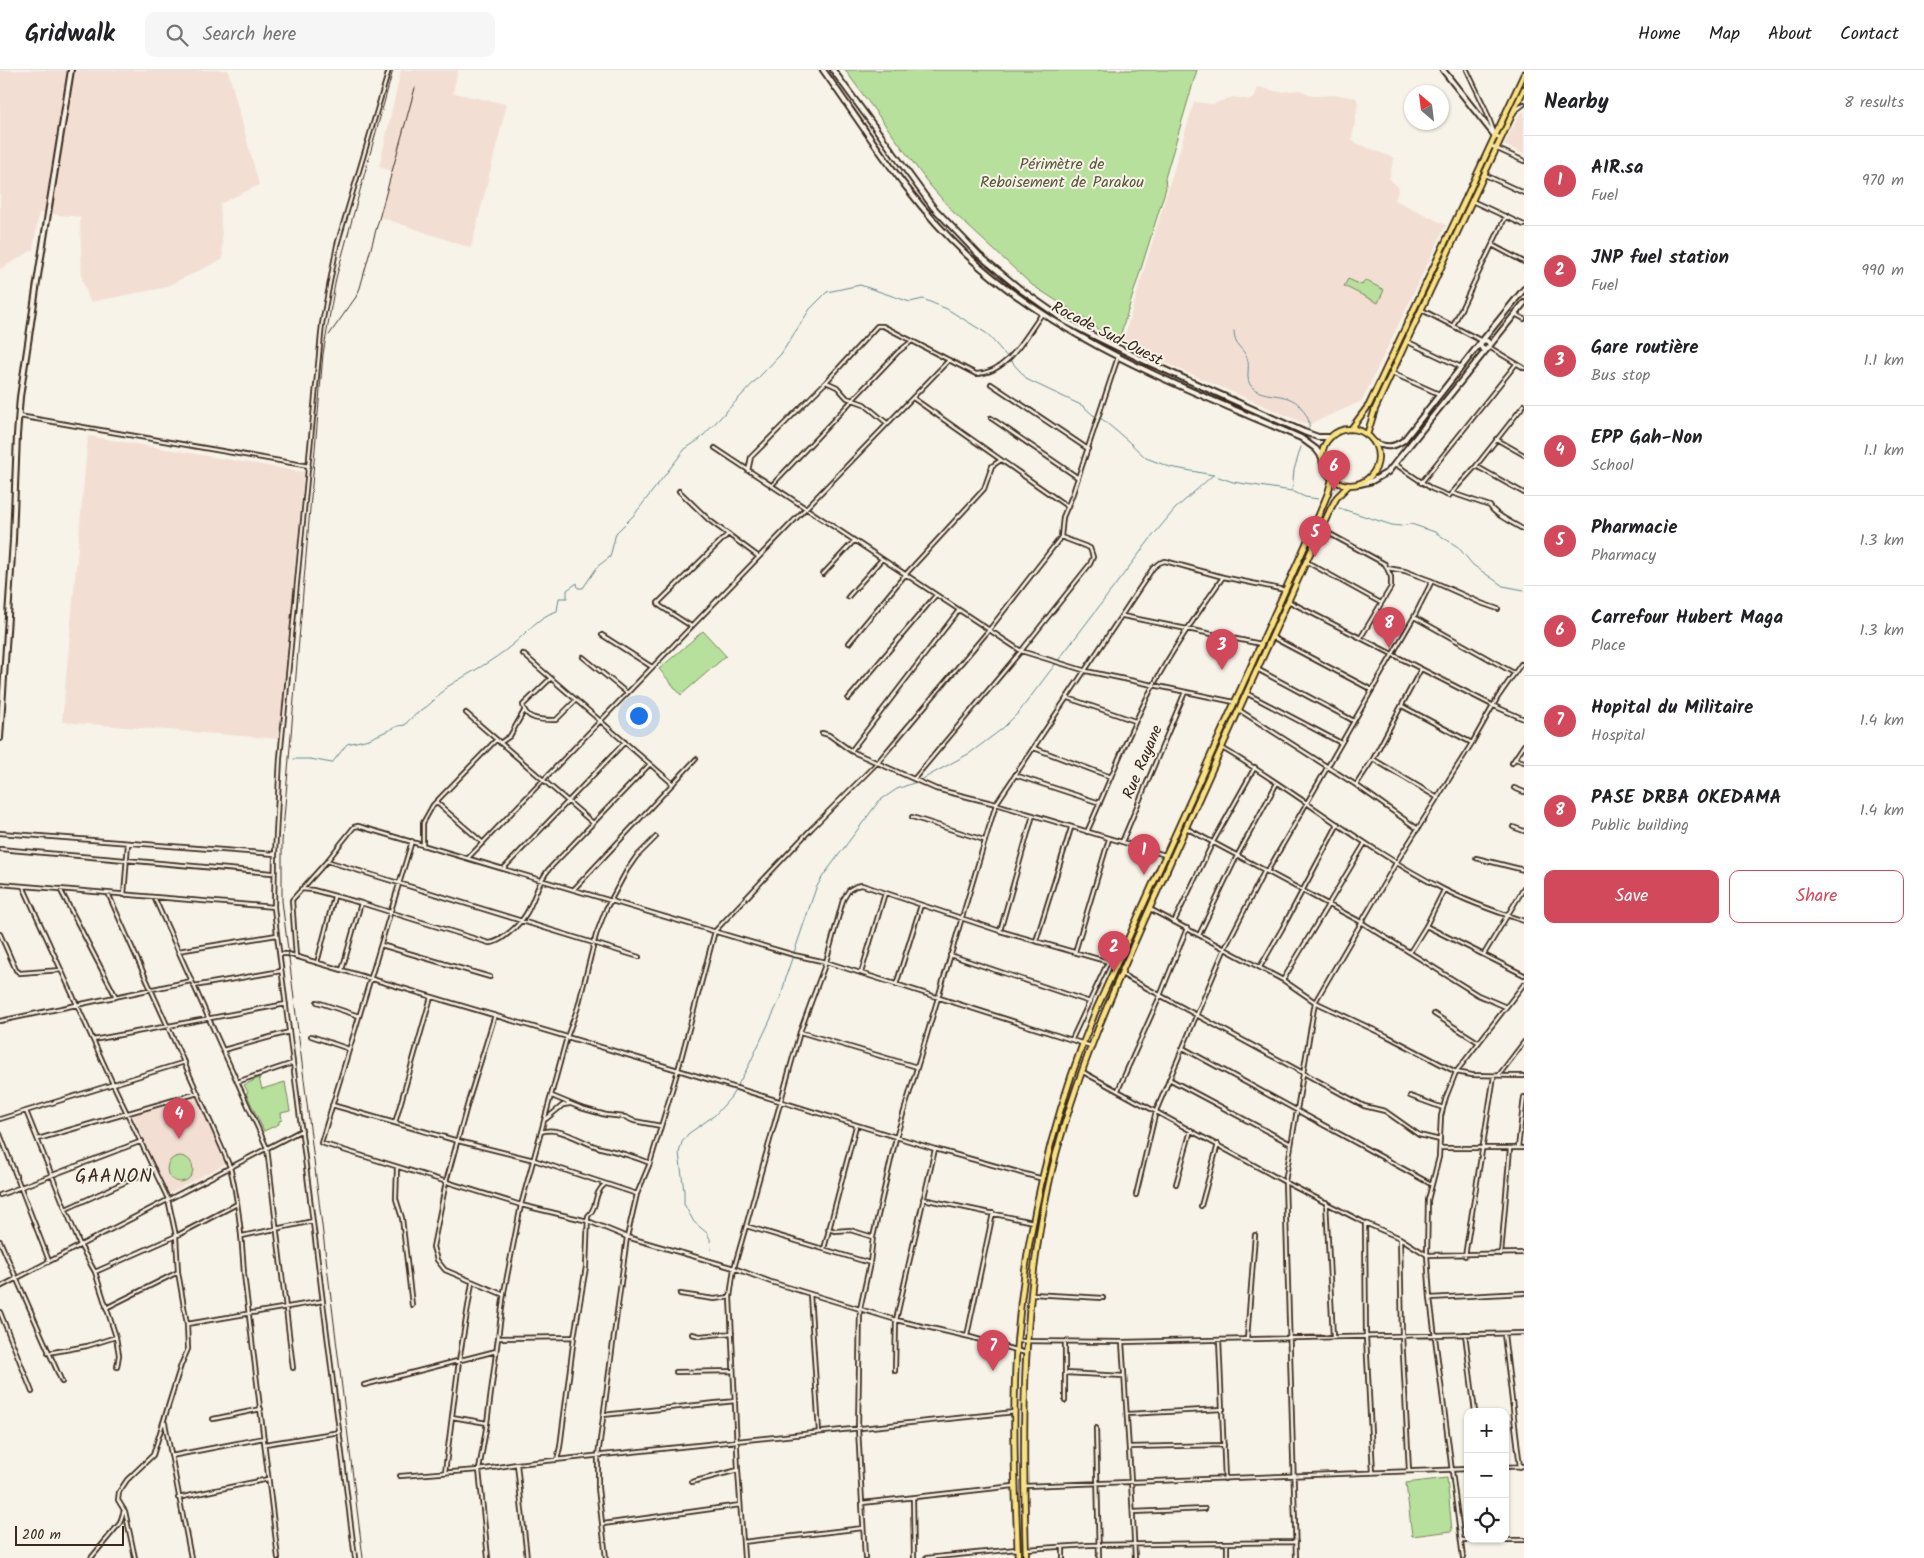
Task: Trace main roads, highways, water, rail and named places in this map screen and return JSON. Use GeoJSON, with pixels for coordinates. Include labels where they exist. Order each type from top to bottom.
{"type":"FeatureCollection","features":[{"type":"Feature","properties":{"kind":"main road"},"geometry":{"type":"LineString","coordinates":[[0,738],[23,376],[71,70]]}},
{"type":"Feature","properties":{"kind":"main road","name":"Rocade Sud-Ouest"},"geometry":{"type":"LineString","coordinates":[[823,70],[912,194],[967,255],[992,277],[1066,330],[1118,357],[1300,438],[1321,456]]}},
{"type":"Feature","properties":{"kind":"main road","name":"Rocade Sud-Ouest"},"geometry":{"type":"LineString","coordinates":[[833,70],[933,207],[979,255],[1020,290],[1066,322],[1145,361],[1304,432],[1322,438],[1330,436]]}},
{"type":"Feature","properties":{"kind":"main road"},"geometry":{"type":"LineString","coordinates":[[1443,70],[1495,136],[1500,138]]}},
{"type":"Feature","properties":{"kind":"main road"},"geometry":{"type":"LineString","coordinates":[[1351,429],[1369,405],[1524,74]]}},
{"type":"Feature","properties":{"kind":"main road"},"geometry":{"type":"LineString","coordinates":[[1367,435],[1371,417],[1524,89]]}},
{"type":"Feature","properties":{"kind":"main road"},"geometry":{"type":"LineString","coordinates":[[1524,289],[1404,440],[1398,445],[1389,447],[1374,442],[1367,435],[1351,429],[1338,432],[1330,436],[1323,447],[1321,456],[1324,470],[1338,484],[1348,486],[1378,479],[1388,472],[1524,303]]}},
{"type":"Feature","properties":{"kind":"main road"},"geometry":{"type":"LineString","coordinates":[[1482,341],[1488,341],[1489,347]]}},
{"type":"Feature","properties":{"kind":"main road"},"geometry":{"type":"LineString","coordinates":[[1482,341],[1482,348],[1489,347]]}},
{"type":"Feature","properties":{"kind":"main road"},"geometry":{"type":"LineString","coordinates":[[1360,484],[1370,477],[1377,465],[1378,455],[1374,442]]}},
{"type":"Feature","properties":{"kind":"main road"},"geometry":{"type":"LineString","coordinates":[[1018,1558],[1015,1486],[1017,1341],[1022,1292],[1042,1179],[1061,1110],[1083,1042],[1116,964],[1261,644],[1322,507],[1332,479]]}},
{"type":"Feature","properties":{"kind":"main road"},"geometry":{"type":"LineString","coordinates":[[1026,1558],[1023,1486],[1026,1343],[1030,1293],[1052,1171],[1082,1071],[1120,974],[1306,561],[1334,502],[1348,486]]}},
{"type":"Feature","properties":{"kind":"waterway"},"geometry":{"type":"LineString","coordinates":[[294,759],[310,759],[332,763],[347,744],[369,739],[398,726],[405,725],[447,687],[497,657],[538,621],[557,611],[559,598],[567,598],[567,590],[577,583],[578,588],[583,588],[598,566],[610,557],[616,533],[634,515],[685,449],[700,439],[781,354],[810,309],[827,292],[860,285],[910,302],[923,299],[947,309],[986,333],[1028,380],[1083,406],[1093,415],[1102,419],[1146,458],[1170,467],[1213,475],[1233,482],[1292,491],[1305,497],[1318,499]]}},
{"type":"Feature","properties":{"kind":"waterway"},"geometry":{"type":"LineString","coordinates":[[1234,331],[1235,340],[1247,358],[1248,380],[1252,387],[1263,393],[1291,399],[1298,404],[1307,416],[1309,428]]}},
{"type":"Feature","properties":{"kind":"waterway"},"geometry":{"type":"LineString","coordinates":[[1292,490],[1294,470],[1301,447]]}},
{"type":"Feature","properties":{"kind":"waterway"},"geometry":{"type":"LineString","coordinates":[[711,1250],[710,1239],[707,1233],[694,1222],[684,1204],[679,1153],[682,1142],[688,1134],[715,1115],[731,1097],[749,1065],[781,997],[787,973],[816,888],[823,876],[879,801],[897,789],[919,781],[970,753],[1002,729],[1019,712],[1151,538],[1175,509],[1213,475]]}},
{"type":"Feature","properties":{"kind":"waterway"},"geometry":{"type":"LineString","coordinates":[[1339,508],[1392,525],[1411,524],[1435,532],[1458,547],[1473,565],[1503,586],[1524,590]]}},
{"type":"Feature","properties":{"kind":"railway"},"geometry":{"type":"LineString","coordinates":[[363,1558],[282,901],[282,842],[323,354],[336,278],[393,70]]}},
{"type":"Feature","properties":{"kind":"railway"},"geometry":{"type":"LineString","coordinates":[[329,335],[356,297],[360,288],[415,88]]}},
{"type":"Feature","properties":{"kind":"place","name":"Carrefour Hubert Maga"},"geometry":{"type":"Point","coordinates":[1334,491]}},
{"type":"Feature","properties":{"kind":"place","name":"Pharmacie"},"geometry":{"type":"Point","coordinates":[1315,557]}},
{"type":"Feature","properties":{"kind":"place","name":"PASE DRBA OKEDAMA"},"geometry":{"type":"Point","coordinates":[1389,648]}},
{"type":"Feature","properties":{"kind":"place","name":"Gare routière"},"geometry":{"type":"Point","coordinates":[1222,670]}},
{"type":"Feature","properties":{"kind":"place","name":"AIR.sa"},"geometry":{"type":"Point","coordinates":[1144,875]}},
{"type":"Feature","properties":{"kind":"place","name":"JNP fuel station"},"geometry":{"type":"Point","coordinates":[1114,972]}},
{"type":"Feature","properties":{"kind":"place","name":"EPP Gah-Non"},"geometry":{"type":"Point","coordinates":[179,1139]}},
{"type":"Feature","properties":{"kind":"place","name":"Hopital du Militaire"},"geometry":{"type":"Point","coordinates":[993,1371]}},
{"type":"Feature","properties":{"kind":"district","name":"GAANON"},"geometry":{"type":"Point","coordinates":[114,1177]}},
{"type":"Feature","properties":{"kind":"park label","name":"Périmètre de Reboisement de Parakou"},"geometry":{"type":"Point","coordinates":[1062,173]}}]}
